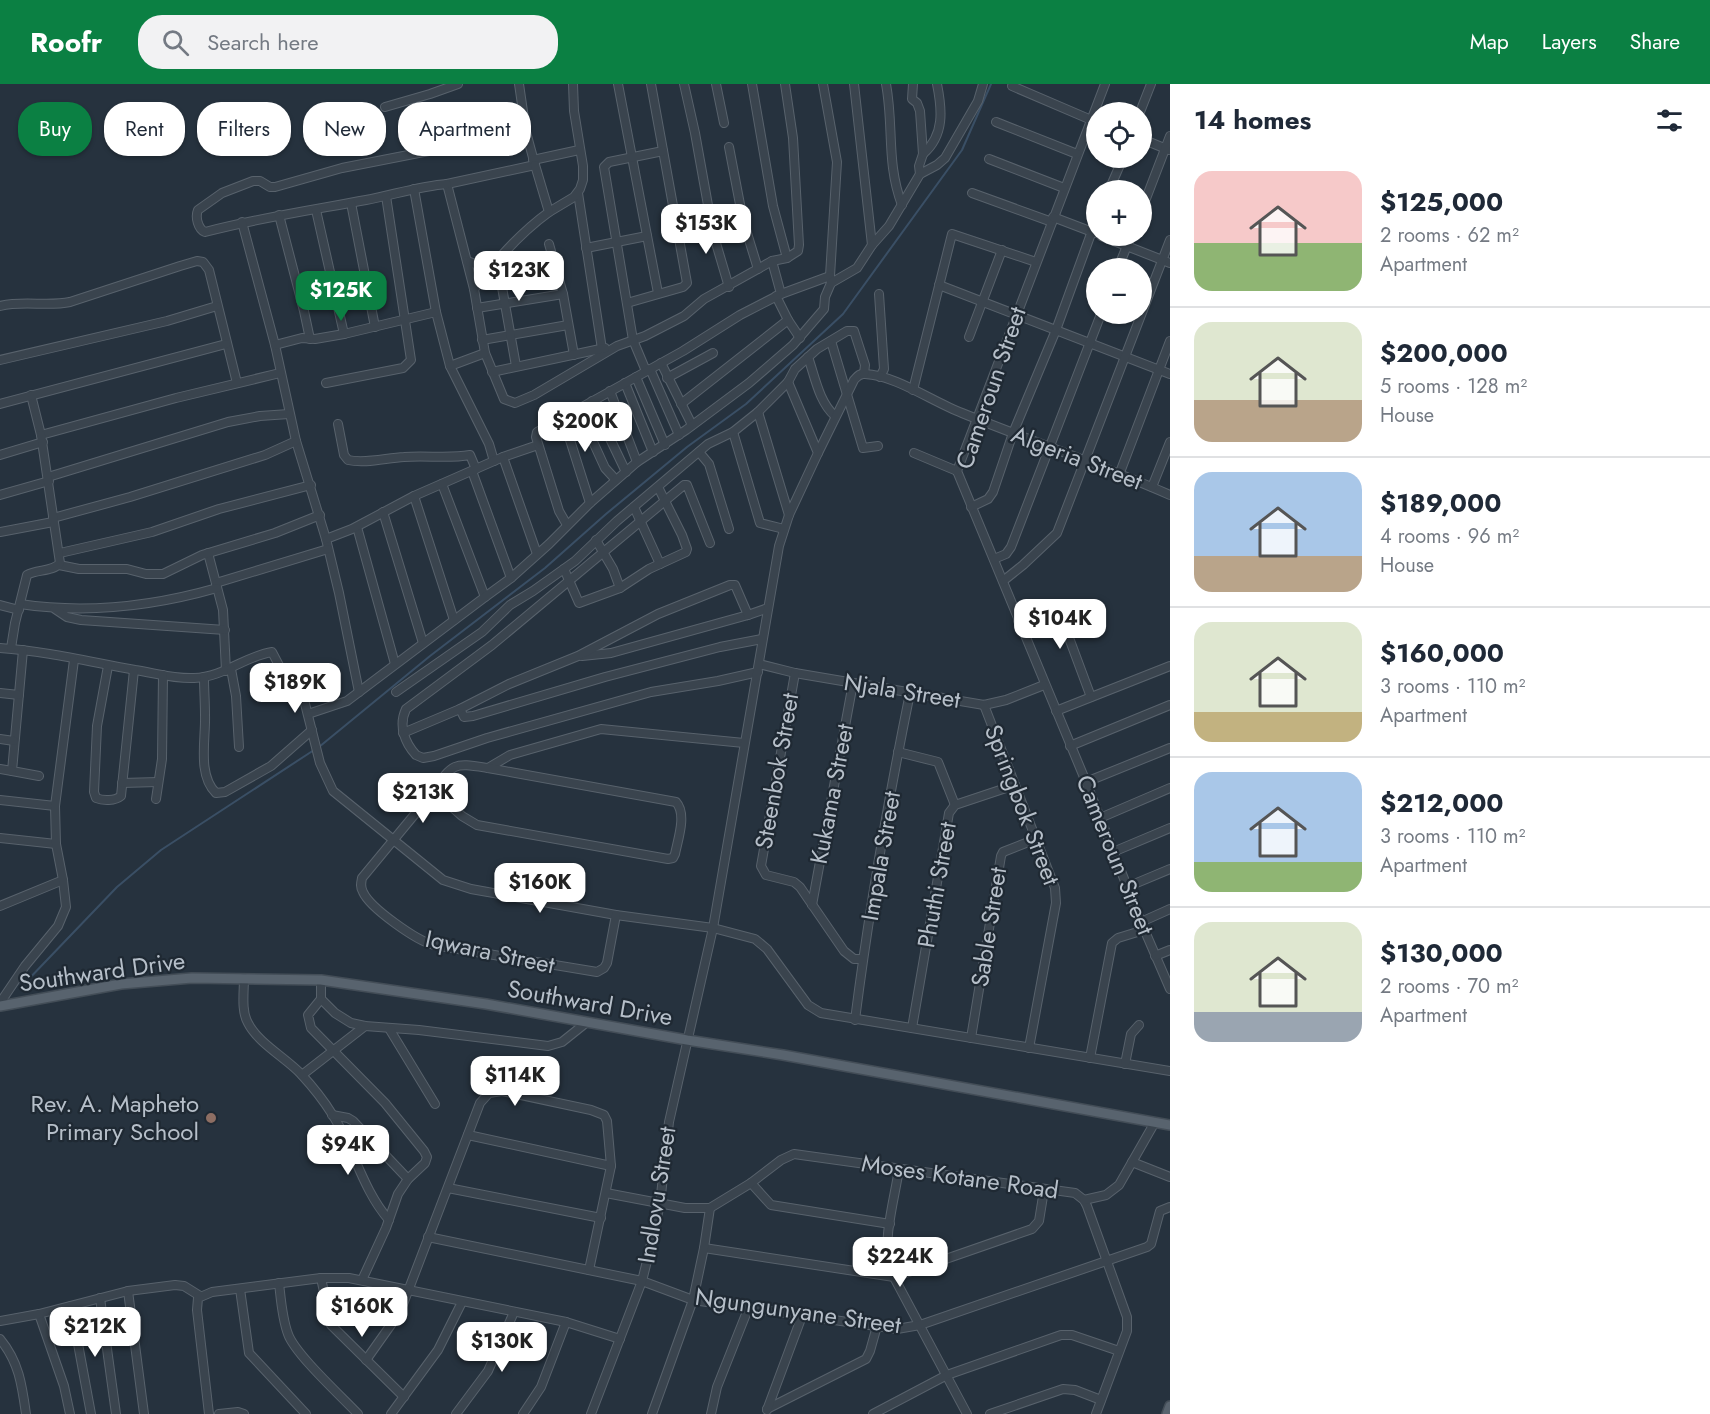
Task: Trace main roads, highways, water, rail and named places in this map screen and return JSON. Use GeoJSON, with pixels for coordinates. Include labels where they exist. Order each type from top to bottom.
{"type":"FeatureCollection","features":[{"type":"Feature","properties":{"kind":"main road","name":"Southward Drive"},"geometry":{"type":"LineString","coordinates":[[0,1005],[121,984],[192,978],[321,980],[420,993],[783,1055],[1170,1125]]}},
{"type":"Feature","properties":{"kind":"main road"},"geometry":{"type":"LineString","coordinates":[[1167,1414],[1170,1406]]}},
{"type":"Feature","properties":{"kind":"waterway"},"geometry":{"type":"LineString","coordinates":[[319,747],[430,656],[545,568],[687,447],[746,404],[843,314],[962,150],[991,84]]}},
{"type":"Feature","properties":{"kind":"waterway"},"geometry":{"type":"LineString","coordinates":[[24,984],[117,887],[161,850],[314,750]]}},
{"type":"Feature","properties":{"kind":"place","name":"Rev. A. Mapheto Primary School"},"geometry":{"type":"Point","coordinates":[211,1118]}}]}
